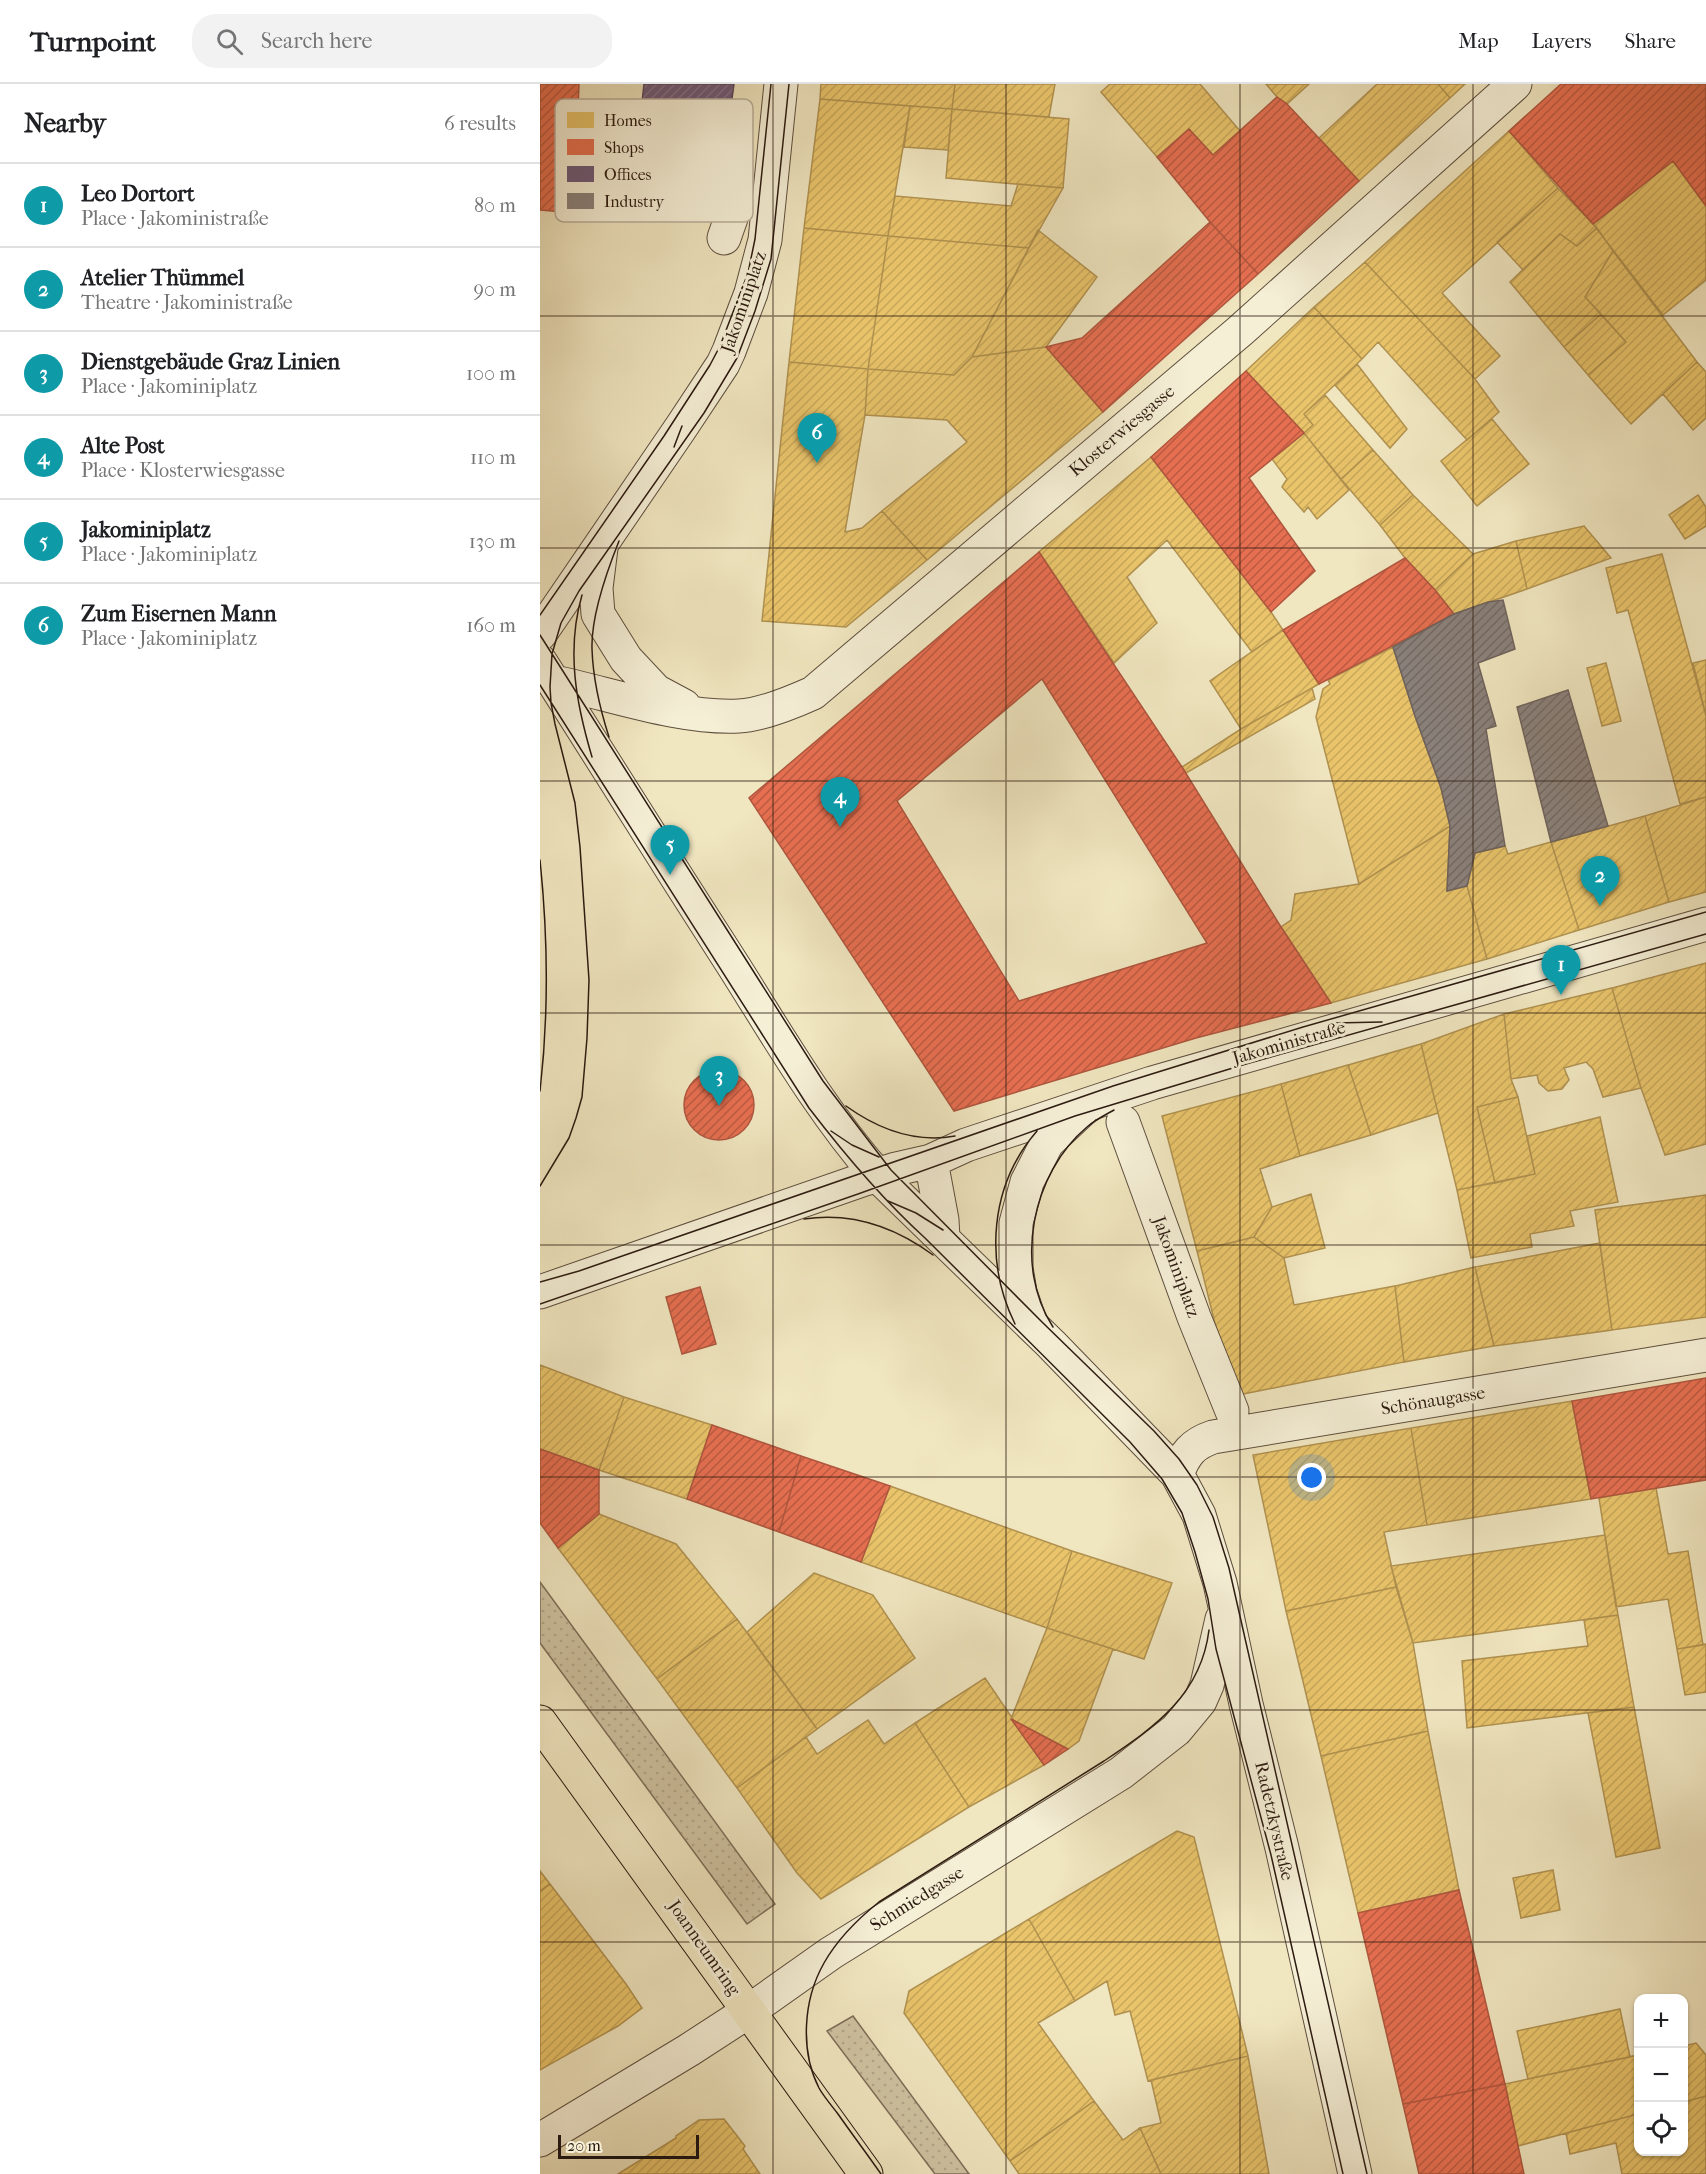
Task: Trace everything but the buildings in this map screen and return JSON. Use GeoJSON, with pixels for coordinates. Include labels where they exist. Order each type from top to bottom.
{"type":"FeatureCollection","features":[{"type":"Feature","properties":{"kind":"main road","name":"Joanneumring"},"geometry":{"type":"LineString","coordinates":[[540,1722],[866,2174]]}},
{"type":"Feature","properties":{"kind":"street","name":"Jakominiplatz"},"geometry":{"type":"LineString","coordinates":[[540,634],[723,364],[751,293],[765,240],[781,84]]}},
{"type":"Feature","properties":{"kind":"street","name":"Klosterwiesgasse"},"geometry":{"type":"LineString","coordinates":[[697,713],[740,716],[790,703],[813,693],[1240,331],[1515,84]]}},
{"type":"Feature","properties":{"kind":"street","name":"Jakominiplatz"},"geometry":{"type":"LineString","coordinates":[[602,544],[596,588],[598,614],[627,659],[656,691],[697,713]]}},
{"type":"Feature","properties":{"kind":"street"},"geometry":{"type":"LineString","coordinates":[[547,671],[597,691],[641,704],[697,713]]}},
{"type":"Feature","properties":{"kind":"street"},"geometry":{"type":"LineString","coordinates":[[547,671],[814,1091],[877,1175],[1030,1324],[1177,1474]]}},
{"type":"Feature","properties":{"kind":"street","name":"Jakoministraße"},"geometry":{"type":"LineString","coordinates":[[877,1175],[931,1161],[966,1145],[1152,1083],[1706,924]]}},
{"type":"Feature","properties":{"kind":"street"},"geometry":{"type":"LineString","coordinates":[[1030,1324],[1020,1292],[1015,1246],[1018,1215],[1027,1182],[1047,1143],[1091,1102]]}},
{"type":"Feature","properties":{"kind":"street","name":"Jakominiplatz"},"geometry":{"type":"LineString","coordinates":[[1123,1122],[1194,1317],[1232,1411]]}},
{"type":"Feature","properties":{"kind":"street"},"geometry":{"type":"LineString","coordinates":[[931,1161],[943,1238]]}},
{"type":"Feature","properties":{"kind":"street"},"geometry":{"type":"LineString","coordinates":[[540,1292],[877,1175]]}},
{"type":"Feature","properties":{"kind":"street","name":"Schönaugasse"},"geometry":{"type":"LineString","coordinates":[[1177,1474],[1185,1454],[1201,1441],[1213,1437],[1706,1355]]}},
{"type":"Feature","properties":{"kind":"street","name":"Radetzkystraße"},"geometry":{"type":"LineString","coordinates":[[1177,1474],[1199,1515],[1225,1604],[1245,1704],[1282,1848],[1355,2174]]}},
{"type":"Feature","properties":{"kind":"street","name":"Schmiedgasse"},"geometry":{"type":"LineString","coordinates":[[540,2140],[689,2050],[749,2012],[831,1953],[1121,1773],[1176,1730],[1200,1701],[1209,1676],[1225,1604]]}},
{"type":"Feature","properties":{"kind":"shaded area"},"geometry":{"type":"Polygon","coordinates":[[[540,1582],[775,1904],[747,1924],[540,1643],[540,1582]]]}},
{"type":"Feature","properties":{"kind":"shaded area"},"geometry":{"type":"Polygon","coordinates":[[[853,2016],[969,2174],[935,2174],[827,2031],[853,2016]]]}},
{"type":"Feature","properties":{"kind":"tram line"},"geometry":{"type":"LineString","coordinates":[[540,615],[664,436],[720,346],[748,273],[755,239],[771,84]]}},
{"type":"Feature","properties":{"kind":"tram line"},"geometry":{"type":"LineString","coordinates":[[540,1186],[569,1138],[582,1097],[589,980],[575,803],[551,703],[552,654],[561,623],[579,591],[704,413],[737,358],[771,259],[789,84]]}},
{"type":"Feature","properties":{"kind":"tram line"},"geometry":{"type":"LineString","coordinates":[[674,447],[682,426]]}},
{"type":"Feature","properties":{"kind":"tram line"},"geometry":{"type":"LineString","coordinates":[[609,737],[595,683],[592,637],[601,595],[619,541]]}},
{"type":"Feature","properties":{"kind":"tram line"},"geometry":{"type":"LineString","coordinates":[[582,595],[575,636],[575,676],[581,717],[592,757]]}},
{"type":"Feature","properties":{"kind":"tram line"},"geometry":{"type":"LineString","coordinates":[[540,635],[823,1081],[891,1170],[1154,1431],[1179,1459],[1197,1485],[1213,1517],[1229,1568],[1367,2174]]}},
{"type":"Feature","properties":{"kind":"tram line"},"geometry":{"type":"LineString","coordinates":[[540,685],[809,1108],[864,1176],[893,1207],[1130,1442],[1162,1479],[1182,1513],[1208,1599],[1216,1649],[1271,1855],[1343,2174]]}},
{"type":"Feature","properties":{"kind":"tram line"},"geometry":{"type":"LineString","coordinates":[[540,860],[545,918],[546,975],[545,1033],[540,1091]]}},
{"type":"Feature","properties":{"kind":"tram line"},"geometry":{"type":"LineString","coordinates":[[540,1282],[579,1271],[1113,1086],[1303,1027],[1706,912]]}},
{"type":"Feature","properties":{"kind":"tram line"},"geometry":{"type":"LineString","coordinates":[[540,1304],[1075,1116],[1246,1064],[1706,934]]}},
{"type":"Feature","properties":{"kind":"tram line"},"geometry":{"type":"LineString","coordinates":[[1334,1023],[1382,1022]]}},
{"type":"Feature","properties":{"kind":"tram line"},"geometry":{"type":"LineString","coordinates":[[846,1106],[884,1127],[912,1136],[926,1138],[955,1136]]}},
{"type":"Feature","properties":{"kind":"tram line"},"geometry":{"type":"LineString","coordinates":[[1053,1327],[1041,1303],[1034,1276],[1032,1249],[1034,1221],[1053,1169],[1068,1146],[1090,1124],[1114,1110]]}},
{"type":"Feature","properties":{"kind":"tram line"},"geometry":{"type":"LineString","coordinates":[[831,1131],[852,1145],[879,1157]]}},
{"type":"Feature","properties":{"kind":"tram line"},"geometry":{"type":"LineString","coordinates":[[1015,1324],[1005,1300],[999,1275],[996,1249],[997,1224],[1001,1199],[1009,1175],[1021,1152],[1037,1131]]}},
{"type":"Feature","properties":{"kind":"tram line"},"geometry":{"type":"LineString","coordinates":[[888,1201],[916,1213],[943,1230]]}},
{"type":"Feature","properties":{"kind":"tram line"},"geometry":{"type":"LineString","coordinates":[[804,1219],[839,1218],[872,1224],[888,1229],[933,1255]]}},
{"type":"Feature","properties":{"kind":"tram line"},"geometry":{"type":"LineString","coordinates":[[881,2174],[823,2095],[813,2074],[806,2026],[812,1993],[824,1963],[849,1930],[879,1902],[1104,1761],[1158,1722],[1186,1691],[1196,1673],[1204,1653],[1209,1630]]}},
{"type":"Feature","properties":{"kind":"place","name":"Zum Eisernen Mann"},"geometry":{"type":"Point","coordinates":[817,463]}},
{"type":"Feature","properties":{"kind":"place","name":"Alte Post"},"geometry":{"type":"Point","coordinates":[840,827]}},
{"type":"Feature","properties":{"kind":"place","name":"Jakominiplatz"},"geometry":{"type":"Point","coordinates":[670,875]}},
{"type":"Feature","properties":{"kind":"place","name":"Atelier Thümmel"},"geometry":{"type":"Point","coordinates":[1600,906]}},
{"type":"Feature","properties":{"kind":"place","name":"Leo Dortort"},"geometry":{"type":"Point","coordinates":[1561,995]}},
{"type":"Feature","properties":{"kind":"place","name":"Dienstgebäude Graz Linien"},"geometry":{"type":"Point","coordinates":[719,1106]}}]}
